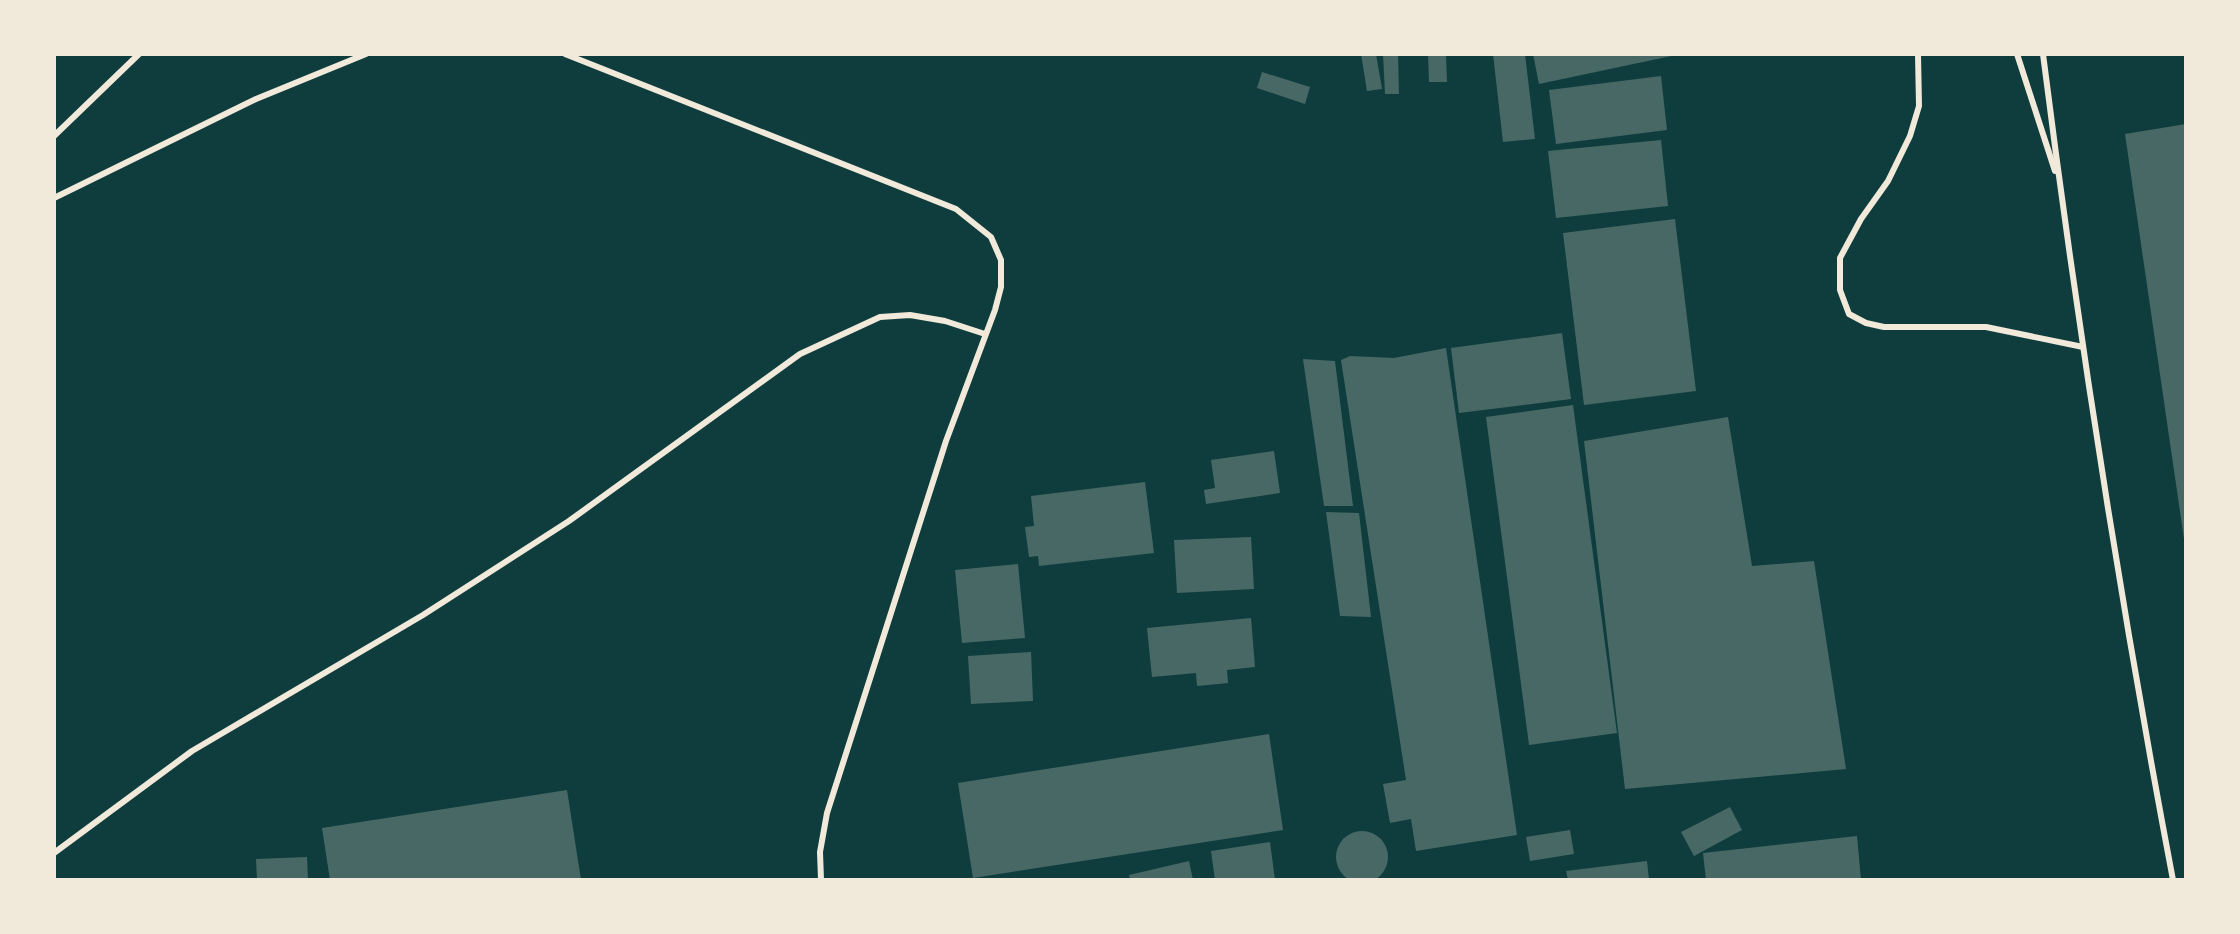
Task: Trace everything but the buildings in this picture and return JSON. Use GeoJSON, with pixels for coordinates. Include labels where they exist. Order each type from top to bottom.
{"type":"FeatureCollection","features":[{"type":"Feature","properties":{"kind":"lane"},"geometry":{"type":"LineString","coordinates":[[54,136],[139,54]]}},
{"type":"Feature","properties":{"kind":"lane"},"geometry":{"type":"LineString","coordinates":[[54,198],[256,99],[366,54]]}},
{"type":"Feature","properties":{"kind":"lane"},"geometry":{"type":"LineString","coordinates":[[565,54],[942,203],[976,222],[991,237],[1001,260],[1001,287],[946,441],[827,813],[820,852],[821,880]]}},
{"type":"Feature","properties":{"kind":"lane"},"geometry":{"type":"LineString","coordinates":[[1918,54],[1919,106],[1910,136],[1888,181],[1861,219],[1840,258],[1840,290],[1849,314],[1866,323],[1884,327],[1986,327],[2083,347]]}},
{"type":"Feature","properties":{"kind":"lane"},"geometry":{"type":"LineString","coordinates":[[2017,54],[2059,182]]}},
{"type":"Feature","properties":{"kind":"lane"},"geometry":{"type":"LineString","coordinates":[[2043,54],[2083,347],[2131,657],[2173,880]]}},
{"type":"Feature","properties":{"kind":"lane"},"geometry":{"type":"LineString","coordinates":[[54,853],[192,751],[423,615],[569,521],[800,354],[880,317],[933,319],[985,334]]}}]}
